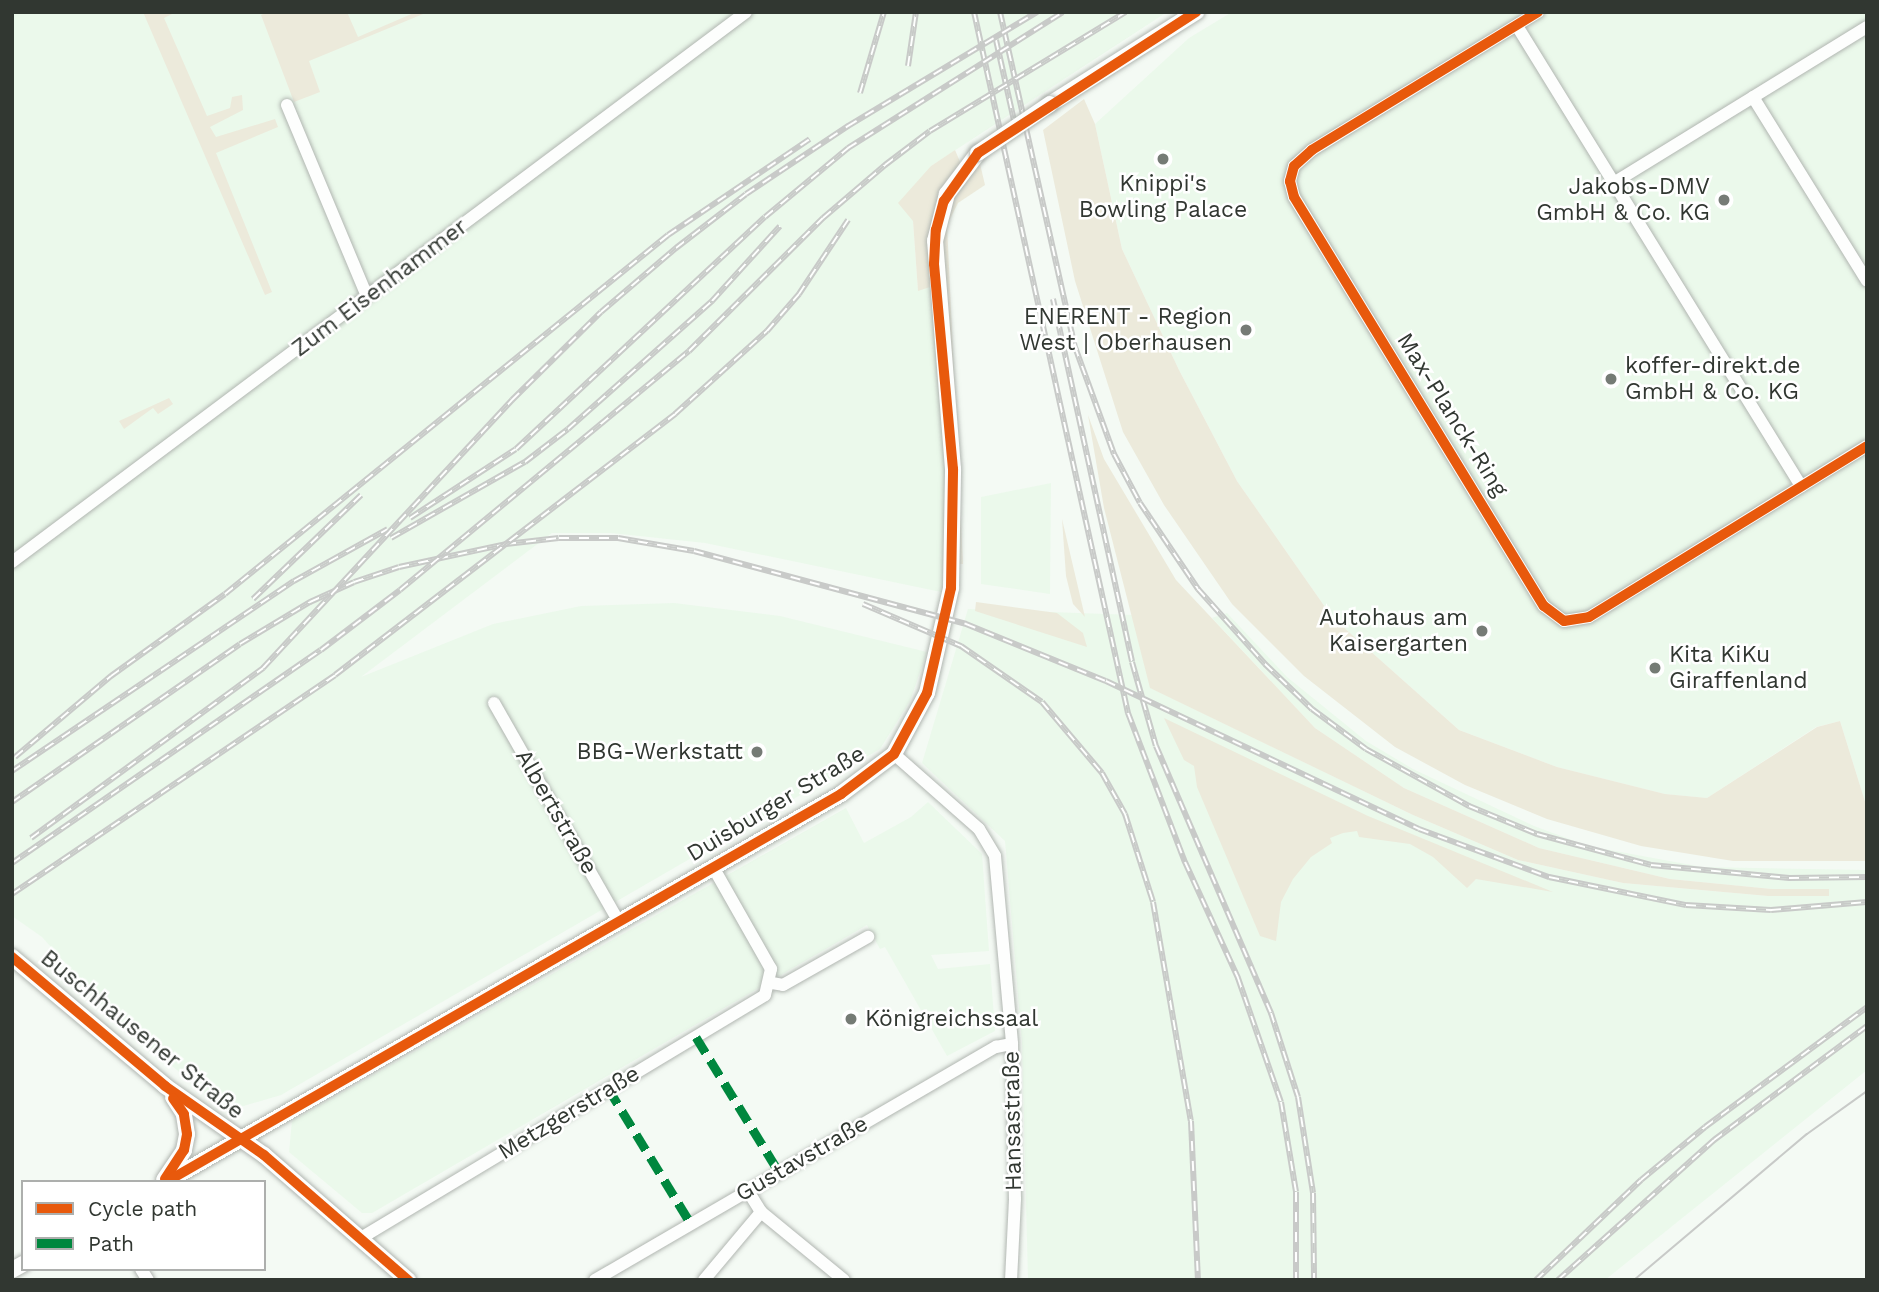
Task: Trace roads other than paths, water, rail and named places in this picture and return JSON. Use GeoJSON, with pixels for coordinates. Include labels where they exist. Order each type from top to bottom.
{"type":"FeatureCollection","features":[{"type":"Feature","properties":{"kind":"main road","name":"Duisburger Straße"},"geometry":{"type":"LineString","coordinates":[[167,1180],[858,784],[894,754],[927,692],[951,588],[955,511],[934,241],[947,194],[978,153],[1196,12]]}},
{"type":"Feature","properties":{"kind":"main road","name":"Buschhausener Straße"},"geometry":{"type":"LineString","coordinates":[[12,957],[165,1086],[264,1155],[408,1280]]}},
{"type":"Feature","properties":{"kind":"main road"},"geometry":{"type":"LineString","coordinates":[[165,1086],[184,1114],[187,1135],[184,1150],[165,1180]]}},
{"type":"Feature","properties":{"kind":"street","name":"Zum Eisenhammer"},"geometry":{"type":"LineString","coordinates":[[12,562],[746,12]]}},
{"type":"Feature","properties":{"kind":"street","name":"Max-Planck-Ring"},"geometry":{"type":"LineString","coordinates":[[1538,12],[1312,150],[1294,166],[1290,181],[1294,197],[1544,606],[1564,621],[1589,617],[1867,446]]}},
{"type":"Feature","properties":{"kind":"street"},"geometry":{"type":"LineString","coordinates":[[1517,26],[1801,486]]}},
{"type":"Feature","properties":{"kind":"street"},"geometry":{"type":"LineString","coordinates":[[1615,182],[1867,27]]}},
{"type":"Feature","properties":{"kind":"street"},"geometry":{"type":"LineString","coordinates":[[1753,97],[1867,281]]}},
{"type":"Feature","properties":{"kind":"street"},"geometry":{"type":"LineString","coordinates":[[287,105],[367,296]]}},
{"type":"Feature","properties":{"kind":"street","name":"Albertstraße"},"geometry":{"type":"LineString","coordinates":[[494,703],[619,922]]}},
{"type":"Feature","properties":{"kind":"street","name":"Hansastraße"},"geometry":{"type":"LineString","coordinates":[[894,754],[979,829],[994,850],[1012,1044],[1015,1199],[1011,1280]]}},
{"type":"Feature","properties":{"kind":"street"},"geometry":{"type":"LineString","coordinates":[[713,867],[769,964],[772,983]]}},
{"type":"Feature","properties":{"kind":"street","name":"Metzgerstraße"},"geometry":{"type":"LineString","coordinates":[[361,1238],[761,999],[772,983],[783,985],[868,937]]}},
{"type":"Feature","properties":{"kind":"street","name":"Gustavstraße"},"geometry":{"type":"LineString","coordinates":[[595,1280],[996,1047],[1012,1044]]}},
{"type":"Feature","properties":{"kind":"street"},"geometry":{"type":"LineString","coordinates":[[748,1191],[761,1212],[844,1280]]}},
{"type":"Feature","properties":{"kind":"street"},"geometry":{"type":"LineString","coordinates":[[704,1280],[761,1212]]}},
{"type":"Feature","properties":{"kind":"tram line"},"geometry":{"type":"LineString","coordinates":[[1634,1280],[1807,1134],[1867,1091]]}},
{"type":"Feature","properties":{"kind":"railway"},"geometry":{"type":"LineString","coordinates":[[860,93],[884,12]]}},
{"type":"Feature","properties":{"kind":"railway"},"geometry":{"type":"LineString","coordinates":[[908,66],[916,12]]}},
{"type":"Feature","properties":{"kind":"railway"},"geometry":{"type":"LineString","coordinates":[[974,12],[1128,713],[1185,862],[1238,978],[1281,1102],[1296,1192],[1296,1280]]}},
{"type":"Feature","properties":{"kind":"railway"},"geometry":{"type":"LineString","coordinates":[[1000,12],[1075,347],[1114,454],[1140,503],[1198,589],[1265,664],[1312,709],[1366,749],[1469,806],[1537,834],[1651,865],[1789,878],[1867,877]]}},
{"type":"Feature","properties":{"kind":"railway"},"geometry":{"type":"LineString","coordinates":[[31,838],[263,668],[512,400],[601,312],[676,248],[746,194],[848,126],[1037,12]]}},
{"type":"Feature","properties":{"kind":"railway"},"geometry":{"type":"LineString","coordinates":[[410,518],[516,449],[765,217],[848,148],[1063,12]]}},
{"type":"Feature","properties":{"kind":"railway"},"geometry":{"type":"LineString","coordinates":[[12,863],[321,650],[400,590],[689,351],[823,218],[885,165],[930,131],[1126,12]]}},
{"type":"Feature","properties":{"kind":"railway"},"geometry":{"type":"LineString","coordinates":[[996,40],[1015,125]]}},
{"type":"Feature","properties":{"kind":"railway"},"geometry":{"type":"LineString","coordinates":[[15,757],[111,676],[225,594],[668,235],[810,139]]}},
{"type":"Feature","properties":{"kind":"railway"},"geometry":{"type":"LineString","coordinates":[[12,894],[335,675],[675,414],[767,331],[799,294],[848,220]]}},
{"type":"Feature","properties":{"kind":"railway"},"geometry":{"type":"LineString","coordinates":[[391,538],[525,462],[568,429],[712,301],[780,226]]}},
{"type":"Feature","properties":{"kind":"railway"},"geometry":{"type":"LineString","coordinates":[[1053,299],[1132,662],[1156,746],[1271,1013],[1298,1097],[1313,1193],[1314,1280]]}},
{"type":"Feature","properties":{"kind":"railway"},"geometry":{"type":"LineString","coordinates":[[253,599],[361,495]]}},
{"type":"Feature","properties":{"kind":"railway"},"geometry":{"type":"LineString","coordinates":[[12,771],[294,581],[388,529]]}},
{"type":"Feature","properties":{"kind":"railway"},"geometry":{"type":"LineString","coordinates":[[12,802],[240,644],[310,602],[354,582],[399,567],[506,544],[559,538],[618,538],[694,551],[966,624],[1106,681],[1419,829],[1549,877],[1686,905],[1771,910],[1867,902]]}},
{"type":"Feature","properties":{"kind":"railway"},"geometry":{"type":"LineString","coordinates":[[863,604],[961,646],[1042,702],[1102,773],[1125,814],[1153,902],[1191,1121],[1198,1280]]}},
{"type":"Feature","properties":{"kind":"railway"},"geometry":{"type":"LineString","coordinates":[[1536,1280],[1641,1180],[1705,1127],[1867,1007]]}},
{"type":"Feature","properties":{"kind":"railway"},"geometry":{"type":"LineString","coordinates":[[1558,1280],[1714,1140],[1867,1026]]}},
{"type":"Feature","properties":{"kind":"place","name":"Knippi's Bowling Palace"},"geometry":{"type":"Point","coordinates":[1163,159]}},
{"type":"Feature","properties":{"kind":"place","name":"Jakobs-DMV GmbH & Co. KG"},"geometry":{"type":"Point","coordinates":[1724,200]}},
{"type":"Feature","properties":{"kind":"place","name":"ENERENT - Region West | Oberhausen"},"geometry":{"type":"Point","coordinates":[1246,330]}},
{"type":"Feature","properties":{"kind":"place","name":"koffer-direkt.de GmbH & Co. KG"},"geometry":{"type":"Point","coordinates":[1611,379]}},
{"type":"Feature","properties":{"kind":"place","name":"Autohaus am Kaisergarten"},"geometry":{"type":"Point","coordinates":[1482,631]}},
{"type":"Feature","properties":{"kind":"place","name":"Kita KiKu Giraffenland"},"geometry":{"type":"Point","coordinates":[1655,668]}},
{"type":"Feature","properties":{"kind":"place","name":"BBG-Werkstatt"},"geometry":{"type":"Point","coordinates":[757,752]}},
{"type":"Feature","properties":{"kind":"place","name":"Königreichssaal"},"geometry":{"type":"Point","coordinates":[851,1019]}}]}
